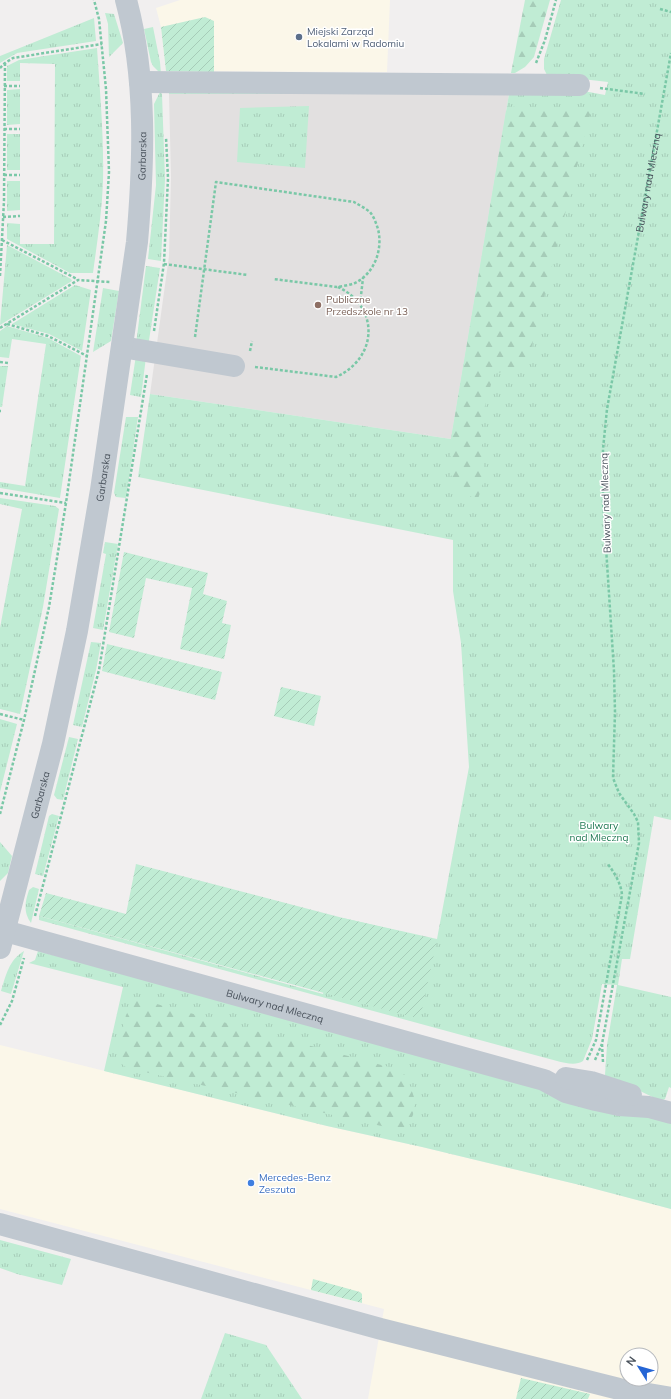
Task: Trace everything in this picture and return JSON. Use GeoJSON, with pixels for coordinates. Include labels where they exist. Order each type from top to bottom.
{"type":"FeatureCollection","features":[{"type":"Feature","properties":{"kind":"street","name":"Garbarska"},"geometry":{"type":"LineString","coordinates":[[2,940],[7,897],[53,744],[65,690],[101,490],[137,242],[141,201],[142,162],[140,82],[134,28],[126,0]]}},
{"type":"Feature","properties":{"kind":"street"},"geometry":{"type":"LineString","coordinates":[[140,82],[579,84]]}},
{"type":"Feature","properties":{"kind":"street"},"geometry":{"type":"LineString","coordinates":[[122,347],[244,362]]}},
{"type":"Feature","properties":{"kind":"street","name":"Bulwary nad Mleczną"},"geometry":{"type":"LineString","coordinates":[[2,940],[544,1080],[566,1092],[596,1100],[619,1105],[649,1107],[671,1113]]}},
{"type":"Feature","properties":{"kind":"street"},"geometry":{"type":"LineString","coordinates":[[0,1224],[388,1331],[619,1389],[671,1398]]}},
{"type":"Feature","properties":{"kind":"path"},"geometry":{"type":"LineString","coordinates":[[0,814],[24,720],[48,607],[66,503],[106,221],[108,172],[106,89],[99,19],[94,0]]}},
{"type":"Feature","properties":{"kind":"path"},"geometry":{"type":"LineString","coordinates":[[528,84],[545,40],[556,0]]}},
{"type":"Feature","properties":{"kind":"path"},"geometry":{"type":"LineString","coordinates":[[660,9],[671,12]]}},
{"type":"Feature","properties":{"kind":"path"},"geometry":{"type":"LineString","coordinates":[[0,68],[13,58],[102,44]]}},
{"type":"Feature","properties":{"kind":"path","name":"Bulwary nad Mleczną"},"geometry":{"type":"LineString","coordinates":[[602,1044],[639,843],[638,822],[620,793],[613,778],[615,692],[603,501],[603,449],[607,410],[671,53]]}},
{"type":"Feature","properties":{"kind":"path"},"geometry":{"type":"LineString","coordinates":[[0,276],[4,201],[5,63]]}},
{"type":"Feature","properties":{"kind":"path"},"geometry":{"type":"LineString","coordinates":[[579,84],[606,90],[645,94]]}},
{"type":"Feature","properties":{"kind":"path"},"geometry":{"type":"LineString","coordinates":[[4,86],[20,86]]}},
{"type":"Feature","properties":{"kind":"path"},"geometry":{"type":"LineString","coordinates":[[4,129],[20,129]]}},
{"type":"Feature","properties":{"kind":"path"},"geometry":{"type":"LineString","coordinates":[[4,175],[20,175]]}},
{"type":"Feature","properties":{"kind":"path"},"geometry":{"type":"LineString","coordinates":[[194,342],[216,182],[354,202],[370,213],[376,221],[379,234],[380,246],[377,258],[371,269],[363,277],[356,282],[337,287]]}},
{"type":"Feature","properties":{"kind":"path"},"geometry":{"type":"LineString","coordinates":[[0,199],[4,201]]}},
{"type":"Feature","properties":{"kind":"path"},"geometry":{"type":"LineString","coordinates":[[3,217],[20,216]]}},
{"type":"Feature","properties":{"kind":"path"},"geometry":{"type":"LineString","coordinates":[[2,240],[78,280],[92,281]]}},
{"type":"Feature","properties":{"kind":"path"},"geometry":{"type":"LineString","coordinates":[[164,264],[248,275]]}},
{"type":"Feature","properties":{"kind":"path"},"geometry":{"type":"LineString","coordinates":[[360,305],[363,277]]}},
{"type":"Feature","properties":{"kind":"path"},"geometry":{"type":"LineString","coordinates":[[252,341],[244,362],[328,377],[336,377],[353,367],[360,359],[366,347],[369,336],[369,325],[366,315],[353,296],[337,287],[273,279]]}},
{"type":"Feature","properties":{"kind":"path"},"geometry":{"type":"LineString","coordinates":[[0,328],[78,280]]}},
{"type":"Feature","properties":{"kind":"path"},"geometry":{"type":"LineString","coordinates":[[7,324],[48,336],[87,356]]}},
{"type":"Feature","properties":{"kind":"path"},"geometry":{"type":"LineString","coordinates":[[0,362],[8,363]]}},
{"type":"Feature","properties":{"kind":"path"},"geometry":{"type":"LineString","coordinates":[[0,493],[66,503]]}},
{"type":"Feature","properties":{"kind":"path"},"geometry":{"type":"LineString","coordinates":[[0,714],[24,720]]}},
{"type":"Feature","properties":{"kind":"path"},"geometry":{"type":"LineString","coordinates":[[587,1063],[596,1040],[622,895],[621,888],[614,873],[607,863]]}},
{"type":"Feature","properties":{"kind":"shaded area","name":"Miejski Zarząd Lokalami w Radomiu"},"geometry":{"type":"Polygon","coordinates":[[[180,0],[390,0],[387,72],[166,71],[161,27],[156,8],[180,0]]]}},
{"type":"Feature","properties":{"kind":"shaded area","name":"Publiczne Przedszkole nr 13"},"geometry":{"type":"Polygon","coordinates":[[[169,94],[509,94],[451,439],[150,394],[169,256],[171,177],[169,94]]]}},
{"type":"Feature","properties":{"kind":"shaded area","name":"Mercedes-Benz Zeszuta"},"geometry":{"type":"Polygon","coordinates":[[[0,1045],[327,1126],[584,1186],[671,1209],[671,1399],[368,1399],[384,1309],[0,1209],[0,1045]]]}},
{"type":"Feature","properties":{"kind":"green space"},"geometry":{"type":"Polygon","coordinates":[[[525,0],[550,0],[534,57],[525,67],[515,73],[511,73],[525,0]]]}},
{"type":"Feature","properties":{"kind":"green space"},"geometry":{"type":"Polygon","coordinates":[[[561,0],[671,0],[671,820],[654,816],[630,959],[622,959],[618,985],[671,997],[671,1088],[669,1087],[665,1099],[661,1101],[607,1078],[605,1075],[607,1045],[617,985],[602,984],[592,1039],[583,1061],[580,1063],[570,1064],[39,920],[39,916],[323,994],[343,918],[437,939],[469,767],[461,643],[453,591],[453,540],[138,477],[150,394],[451,439],[509,94],[169,94],[169,90],[573,89],[605,95],[608,82],[547,75],[544,69],[544,59],[561,0]]]}},
{"type":"Feature","properties":{"kind":"green space"},"geometry":{"type":"Polygon","coordinates":[[[105,13],[114,14],[123,43],[109,57],[108,24],[105,13]]]}},
{"type":"Feature","properties":{"kind":"green space"},"geometry":{"type":"Polygon","coordinates":[[[205,17],[214,21],[214,72],[166,71],[161,27],[205,17]]]}},
{"type":"Feature","properties":{"kind":"green space"},"geometry":{"type":"Polygon","coordinates":[[[94,18],[96,41],[17,53],[0,63],[0,56],[94,18]]]}},
{"type":"Feature","properties":{"kind":"green space"},"geometry":{"type":"Polygon","coordinates":[[[153,27],[161,74],[151,62],[144,29],[153,27]]]}},
{"type":"Feature","properties":{"kind":"green space"},"geometry":{"type":"Polygon","coordinates":[[[97,48],[103,148],[102,193],[99,228],[93,273],[70,273],[7,239],[7,223],[20,224],[20,244],[54,244],[55,64],[20,63],[20,81],[7,81],[7,66],[19,60],[97,48]]]}},
{"type":"Feature","properties":{"kind":"green space"},"geometry":{"type":"Polygon","coordinates":[[[20,89],[20,124],[7,125],[7,90],[20,89]]]}},
{"type":"Feature","properties":{"kind":"green space"},"geometry":{"type":"Polygon","coordinates":[[[160,92],[162,94],[165,179],[161,261],[148,259],[156,185],[154,104],[160,92]]]}},
{"type":"Feature","properties":{"kind":"green space"},"geometry":{"type":"Polygon","coordinates":[[[309,106],[305,168],[237,162],[240,108],[309,106]]]}},
{"type":"Feature","properties":{"kind":"green space"},"geometry":{"type":"Polygon","coordinates":[[[515,106],[553,110],[592,107],[527,365],[494,374],[480,423],[485,477],[478,499],[461,493],[451,475],[451,439],[506,111],[515,106]]]}},
{"type":"Feature","properties":{"kind":"green space"},"geometry":{"type":"Polygon","coordinates":[[[7,134],[20,134],[20,170],[7,170],[7,134]]]}},
{"type":"Feature","properties":{"kind":"green space"},"geometry":{"type":"Polygon","coordinates":[[[7,181],[20,181],[20,210],[7,211],[7,181]]]}},
{"type":"Feature","properties":{"kind":"green space"},"geometry":{"type":"Polygon","coordinates":[[[7,245],[71,279],[72,281],[0,325],[7,245]]]}},
{"type":"Feature","properties":{"kind":"green space"},"geometry":{"type":"Polygon","coordinates":[[[146,266],[160,268],[148,347],[136,344],[146,266]]]}},
{"type":"Feature","properties":{"kind":"green space"},"geometry":{"type":"Polygon","coordinates":[[[75,285],[91,290],[82,351],[49,334],[12,324],[75,285]]]}},
{"type":"Feature","properties":{"kind":"green space"},"geometry":{"type":"Polygon","coordinates":[[[103,288],[119,291],[111,341],[93,352],[103,288]]]}},
{"type":"Feature","properties":{"kind":"green space"},"geometry":{"type":"Polygon","coordinates":[[[7,326],[48,338],[81,356],[60,498],[0,488],[0,482],[25,486],[46,344],[12,339],[9,358],[0,357],[0,331],[7,326]]]}},
{"type":"Feature","properties":{"kind":"green space"},"geometry":{"type":"Polygon","coordinates":[[[136,355],[146,357],[141,397],[130,395],[136,355]]]}},
{"type":"Feature","properties":{"kind":"green space"},"geometry":{"type":"Polygon","coordinates":[[[0,366],[8,366],[2,407],[0,407],[0,366]]]}},
{"type":"Feature","properties":{"kind":"green space"},"geometry":{"type":"Polygon","coordinates":[[[126,417],[138,417],[126,498],[116,497],[114,493],[126,417]]]}},
{"type":"Feature","properties":{"kind":"green space"},"geometry":{"type":"Polygon","coordinates":[[[0,498],[55,506],[59,509],[43,607],[20,714],[0,709],[0,628],[22,509],[0,504],[0,498]]]}},
{"type":"Feature","properties":{"kind":"green space"},"geometry":{"type":"Polygon","coordinates":[[[105,542],[118,544],[103,630],[93,628],[106,554],[103,553],[105,542]]]}},
{"type":"Feature","properties":{"kind":"green space"},"geometry":{"type":"Polygon","coordinates":[[[124,552],[208,573],[203,594],[227,601],[222,623],[231,625],[224,659],[180,649],[192,588],[146,578],[134,638],[109,632],[124,552]]]}},
{"type":"Feature","properties":{"kind":"green space"},"geometry":{"type":"Polygon","coordinates":[[[91,642],[101,643],[82,727],[73,725],[91,642]]]}},
{"type":"Feature","properties":{"kind":"green space"},"geometry":{"type":"Polygon","coordinates":[[[107,644],[222,672],[215,700],[102,671],[107,644]]]}},
{"type":"Feature","properties":{"kind":"green space"},"geometry":{"type":"Polygon","coordinates":[[[281,687],[321,696],[314,726],[274,716],[281,687]]]}},
{"type":"Feature","properties":{"kind":"green space"},"geometry":{"type":"Polygon","coordinates":[[[0,719],[17,724],[0,792],[0,719]]]}},
{"type":"Feature","properties":{"kind":"green space"},"geometry":{"type":"Polygon","coordinates":[[[69,737],[78,739],[63,800],[57,799],[54,795],[69,737]]]}},
{"type":"Feature","properties":{"kind":"green space"},"geometry":{"type":"Polygon","coordinates":[[[52,814],[59,816],[43,876],[35,874],[49,816],[52,814]]]}},
{"type":"Feature","properties":{"kind":"green space"},"geometry":{"type":"Polygon","coordinates":[[[0,842],[12,856],[8,873],[0,881],[0,842]]]}},
{"type":"Feature","properties":{"kind":"green space"},"geometry":{"type":"Polygon","coordinates":[[[136,864],[343,918],[437,940],[420,1019],[39,916],[46,893],[126,914],[136,864]]]}},
{"type":"Feature","properties":{"kind":"green space"},"geometry":{"type":"Polygon","coordinates":[[[33,887],[39,889],[31,923],[28,919],[26,911],[26,899],[29,890],[33,887]]]}},
{"type":"Feature","properties":{"kind":"green space"},"geometry":{"type":"Polygon","coordinates":[[[24,951],[11,994],[1,991],[11,963],[24,951]]]}},
{"type":"Feature","properties":{"kind":"green space"},"geometry":{"type":"Polygon","coordinates":[[[38,951],[671,1122],[671,1209],[584,1186],[327,1126],[104,1071],[123,987],[29,963],[35,960],[38,951]]]}},
{"type":"Feature","properties":{"kind":"green space"},"geometry":{"type":"Polygon","coordinates":[[[135,1000],[142,1000],[396,1069],[407,1077],[415,1100],[413,1115],[408,1125],[399,1130],[127,1068],[122,1064],[117,1055],[126,1015],[135,1000]]]}},
{"type":"Feature","properties":{"kind":"green space"},"geometry":{"type":"Polygon","coordinates":[[[0,1240],[71,1259],[62,1285],[17,1274],[0,1268],[0,1240]]]}},
{"type":"Feature","properties":{"kind":"green space"},"geometry":{"type":"Polygon","coordinates":[[[313,1279],[360,1292],[362,1294],[362,1303],[311,1290],[313,1279]]]}},
{"type":"Feature","properties":{"kind":"green space"},"geometry":{"type":"Polygon","coordinates":[[[225,1333],[266,1345],[302,1399],[201,1399],[225,1333]]]}},
{"type":"Feature","properties":{"kind":"green space"},"geometry":{"type":"Polygon","coordinates":[[[521,1378],[590,1394],[588,1399],[516,1399],[521,1378]]]}},
{"type":"Feature","properties":{"kind":"place","name":"Miejski Zarząd Lokalami w Radomiu"},"geometry":{"type":"Point","coordinates":[299,37]}},
{"type":"Feature","properties":{"kind":"place","name":"Publiczne Przedszkole nr 13"},"geometry":{"type":"Point","coordinates":[318,305]}},
{"type":"Feature","properties":{"kind":"place","name":"Mercedes-Benz Zeszuta"},"geometry":{"type":"Point","coordinates":[251,1183]}}]}
